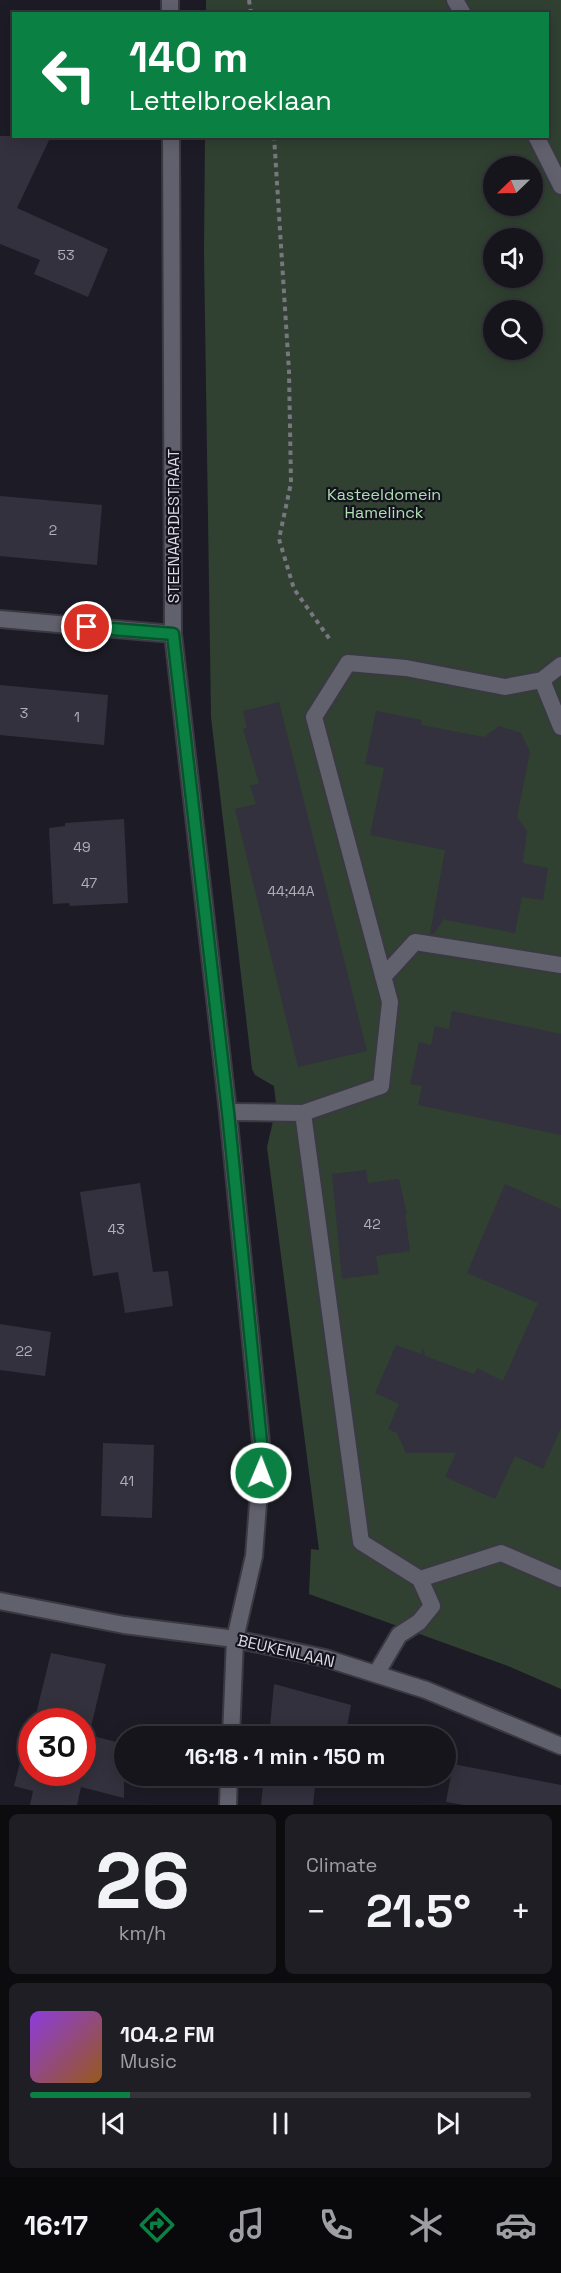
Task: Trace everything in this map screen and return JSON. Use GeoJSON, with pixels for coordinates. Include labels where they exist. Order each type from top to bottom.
{"type":"FeatureCollection","features":[{"type":"Feature","properties":{"kind":"street","name":"STEENAARDESTRAAT"},"geometry":{"type":"LineString","coordinates":[[171,138],[173,634],[228,1112],[262,1452],[254,1556],[236,1639],[232,1726]]}},
{"type":"Feature","properties":{"kind":"street"},"geometry":{"type":"LineString","coordinates":[[537,138],[561,186]]}},
{"type":"Feature","properties":{"kind":"street"},"geometry":{"type":"LineString","coordinates":[[0,620],[173,634]]}},
{"type":"Feature","properties":{"kind":"street"},"geometry":{"type":"LineString","coordinates":[[228,1112],[303,1113],[381,1086],[390,1002],[314,717],[348,663],[406,668],[505,687],[542,680],[561,664]]}},
{"type":"Feature","properties":{"kind":"street"},"geometry":{"type":"LineString","coordinates":[[542,680],[561,727]]}},
{"type":"Feature","properties":{"kind":"street"},"geometry":{"type":"LineString","coordinates":[[383,977],[415,942],[561,965]]}},
{"type":"Feature","properties":{"kind":"street"},"geometry":{"type":"LineString","coordinates":[[303,1113],[362,1542],[420,1579],[432,1606],[419,1622],[399,1635],[376,1674]]}},
{"type":"Feature","properties":{"kind":"street"},"geometry":{"type":"LineString","coordinates":[[420,1579],[501,1553],[561,1579]]}},
{"type":"Feature","properties":{"kind":"street","name":"BEUKENLAAN"},"geometry":{"type":"LineString","coordinates":[[0,1601],[124,1625],[236,1639],[325,1658],[426,1690],[561,1746]]}},
{"type":"Feature","properties":{"kind":"street"},"geometry":{"type":"LineString","coordinates":[[228,1805],[229,1786]]}},
{"type":"Feature","properties":{"kind":"path"},"geometry":{"type":"LineString","coordinates":[[274,138],[289,371],[291,483],[279,539],[294,589],[348,663]]}},
{"type":"Feature","properties":{"kind":"green space","name":"Kasteeldomein Hamelinck"},"geometry":{"type":"Polygon","coordinates":[[[206,0],[561,0],[561,1689],[508,1666],[309,1594],[311,1549],[319,1550],[267,1147],[273,1121],[278,1122],[274,1086],[255,1075],[252,1069],[211,717],[204,252],[205,138],[549,138],[549,12],[206,12],[206,0]]]}},
{"type":"Feature","properties":{"kind":"building"},"geometry":{"type":"Polygon","coordinates":[[[0,136],[50,138],[17,208],[108,249],[88,297],[34,274],[40,260],[0,244],[0,136]]]}},
{"type":"Feature","properties":{"kind":"building"},"geometry":{"type":"Polygon","coordinates":[[[0,496],[102,505],[97,565],[0,556],[0,496]]]}},
{"type":"Feature","properties":{"kind":"building"},"geometry":{"type":"Polygon","coordinates":[[[0,685],[108,695],[104,745],[0,735],[0,685]]]}},
{"type":"Feature","properties":{"kind":"building"},"geometry":{"type":"Polygon","coordinates":[[[279,702],[367,1051],[298,1067],[235,809],[256,804],[250,786],[259,783],[243,729],[247,728],[243,711],[279,702]]]}},
{"type":"Feature","properties":{"kind":"building"},"geometry":{"type":"Polygon","coordinates":[[[376,711],[422,720],[421,725],[484,737],[499,726],[521,733],[530,752],[517,817],[527,831],[523,863],[548,868],[543,900],[522,897],[515,933],[445,920],[446,916],[434,934],[430,934],[445,850],[370,835],[384,768],[365,764],[376,711]]]}},
{"type":"Feature","properties":{"kind":"building"},"geometry":{"type":"Polygon","coordinates":[[[124,819],[128,903],[70,906],[69,903],[53,904],[49,828],[65,826],[65,823],[124,819]]]}},
{"type":"Feature","properties":{"kind":"building"},"geometry":{"type":"Polygon","coordinates":[[[452,1011],[561,1034],[561,1135],[418,1105],[422,1086],[410,1084],[419,1042],[431,1045],[435,1026],[449,1029],[452,1011]]]}},
{"type":"Feature","properties":{"kind":"building"},"geometry":{"type":"Polygon","coordinates":[[[366,1170],[368,1183],[399,1179],[407,1214],[405,1214],[410,1251],[376,1256],[379,1274],[342,1279],[332,1174],[366,1170]]]}},
{"type":"Feature","properties":{"kind":"building"},"geometry":{"type":"Polygon","coordinates":[[[140,1183],[153,1272],[168,1271],[173,1306],[125,1313],[118,1272],[93,1276],[80,1192],[140,1183]]]}},
{"type":"Feature","properties":{"kind":"building"},"geometry":{"type":"Polygon","coordinates":[[[505,1184],[561,1209],[561,1428],[543,1469],[515,1456],[495,1499],[445,1477],[456,1453],[406,1453],[397,1433],[388,1429],[399,1404],[375,1393],[396,1345],[421,1354],[423,1348],[425,1356],[474,1374],[477,1368],[503,1381],[538,1303],[467,1273],[505,1184]]]}},
{"type":"Feature","properties":{"kind":"building"},"geometry":{"type":"Polygon","coordinates":[[[0,1324],[51,1332],[45,1376],[0,1370],[0,1324]]]}},
{"type":"Feature","properties":{"kind":"building"},"geometry":{"type":"Polygon","coordinates":[[[103,1443],[154,1445],[152,1518],[101,1516],[103,1443]]]}},
{"type":"Feature","properties":{"kind":"building"},"geometry":{"type":"Polygon","coordinates":[[[51,1653],[106,1664],[95,1708],[37,1708],[51,1653]]]}},
{"type":"Feature","properties":{"kind":"building"},"geometry":{"type":"Polygon","coordinates":[[[274,1684],[351,1705],[347,1726],[270,1726],[274,1684]]]}},
{"type":"Feature","properties":{"kind":"building"},"geometry":{"type":"Polygon","coordinates":[[[96,1737],[114,1741],[114,1786],[124,1786],[124,1798],[81,1787],[77,1805],[30,1805],[33,1791],[14,1786],[18,1770],[18,1786],[96,1786],[96,1737]]]}},
{"type":"Feature","properties":{"kind":"building"},"geometry":{"type":"Polygon","coordinates":[[[456,1765],[561,1785],[561,1805],[464,1805],[446,1802],[449,1786],[456,1786],[456,1765]]]}},
{"type":"Feature","properties":{"kind":"building"},"geometry":{"type":"Polygon","coordinates":[[[263,1786],[315,1786],[313,1805],[261,1805],[263,1786]]]}},
{"type":"Feature","properties":{"kind":"route"},"geometry":{"type":"LineString","coordinates":[[87,627],[173,634],[228,1112],[262,1452],[261,1473]]}}]}
